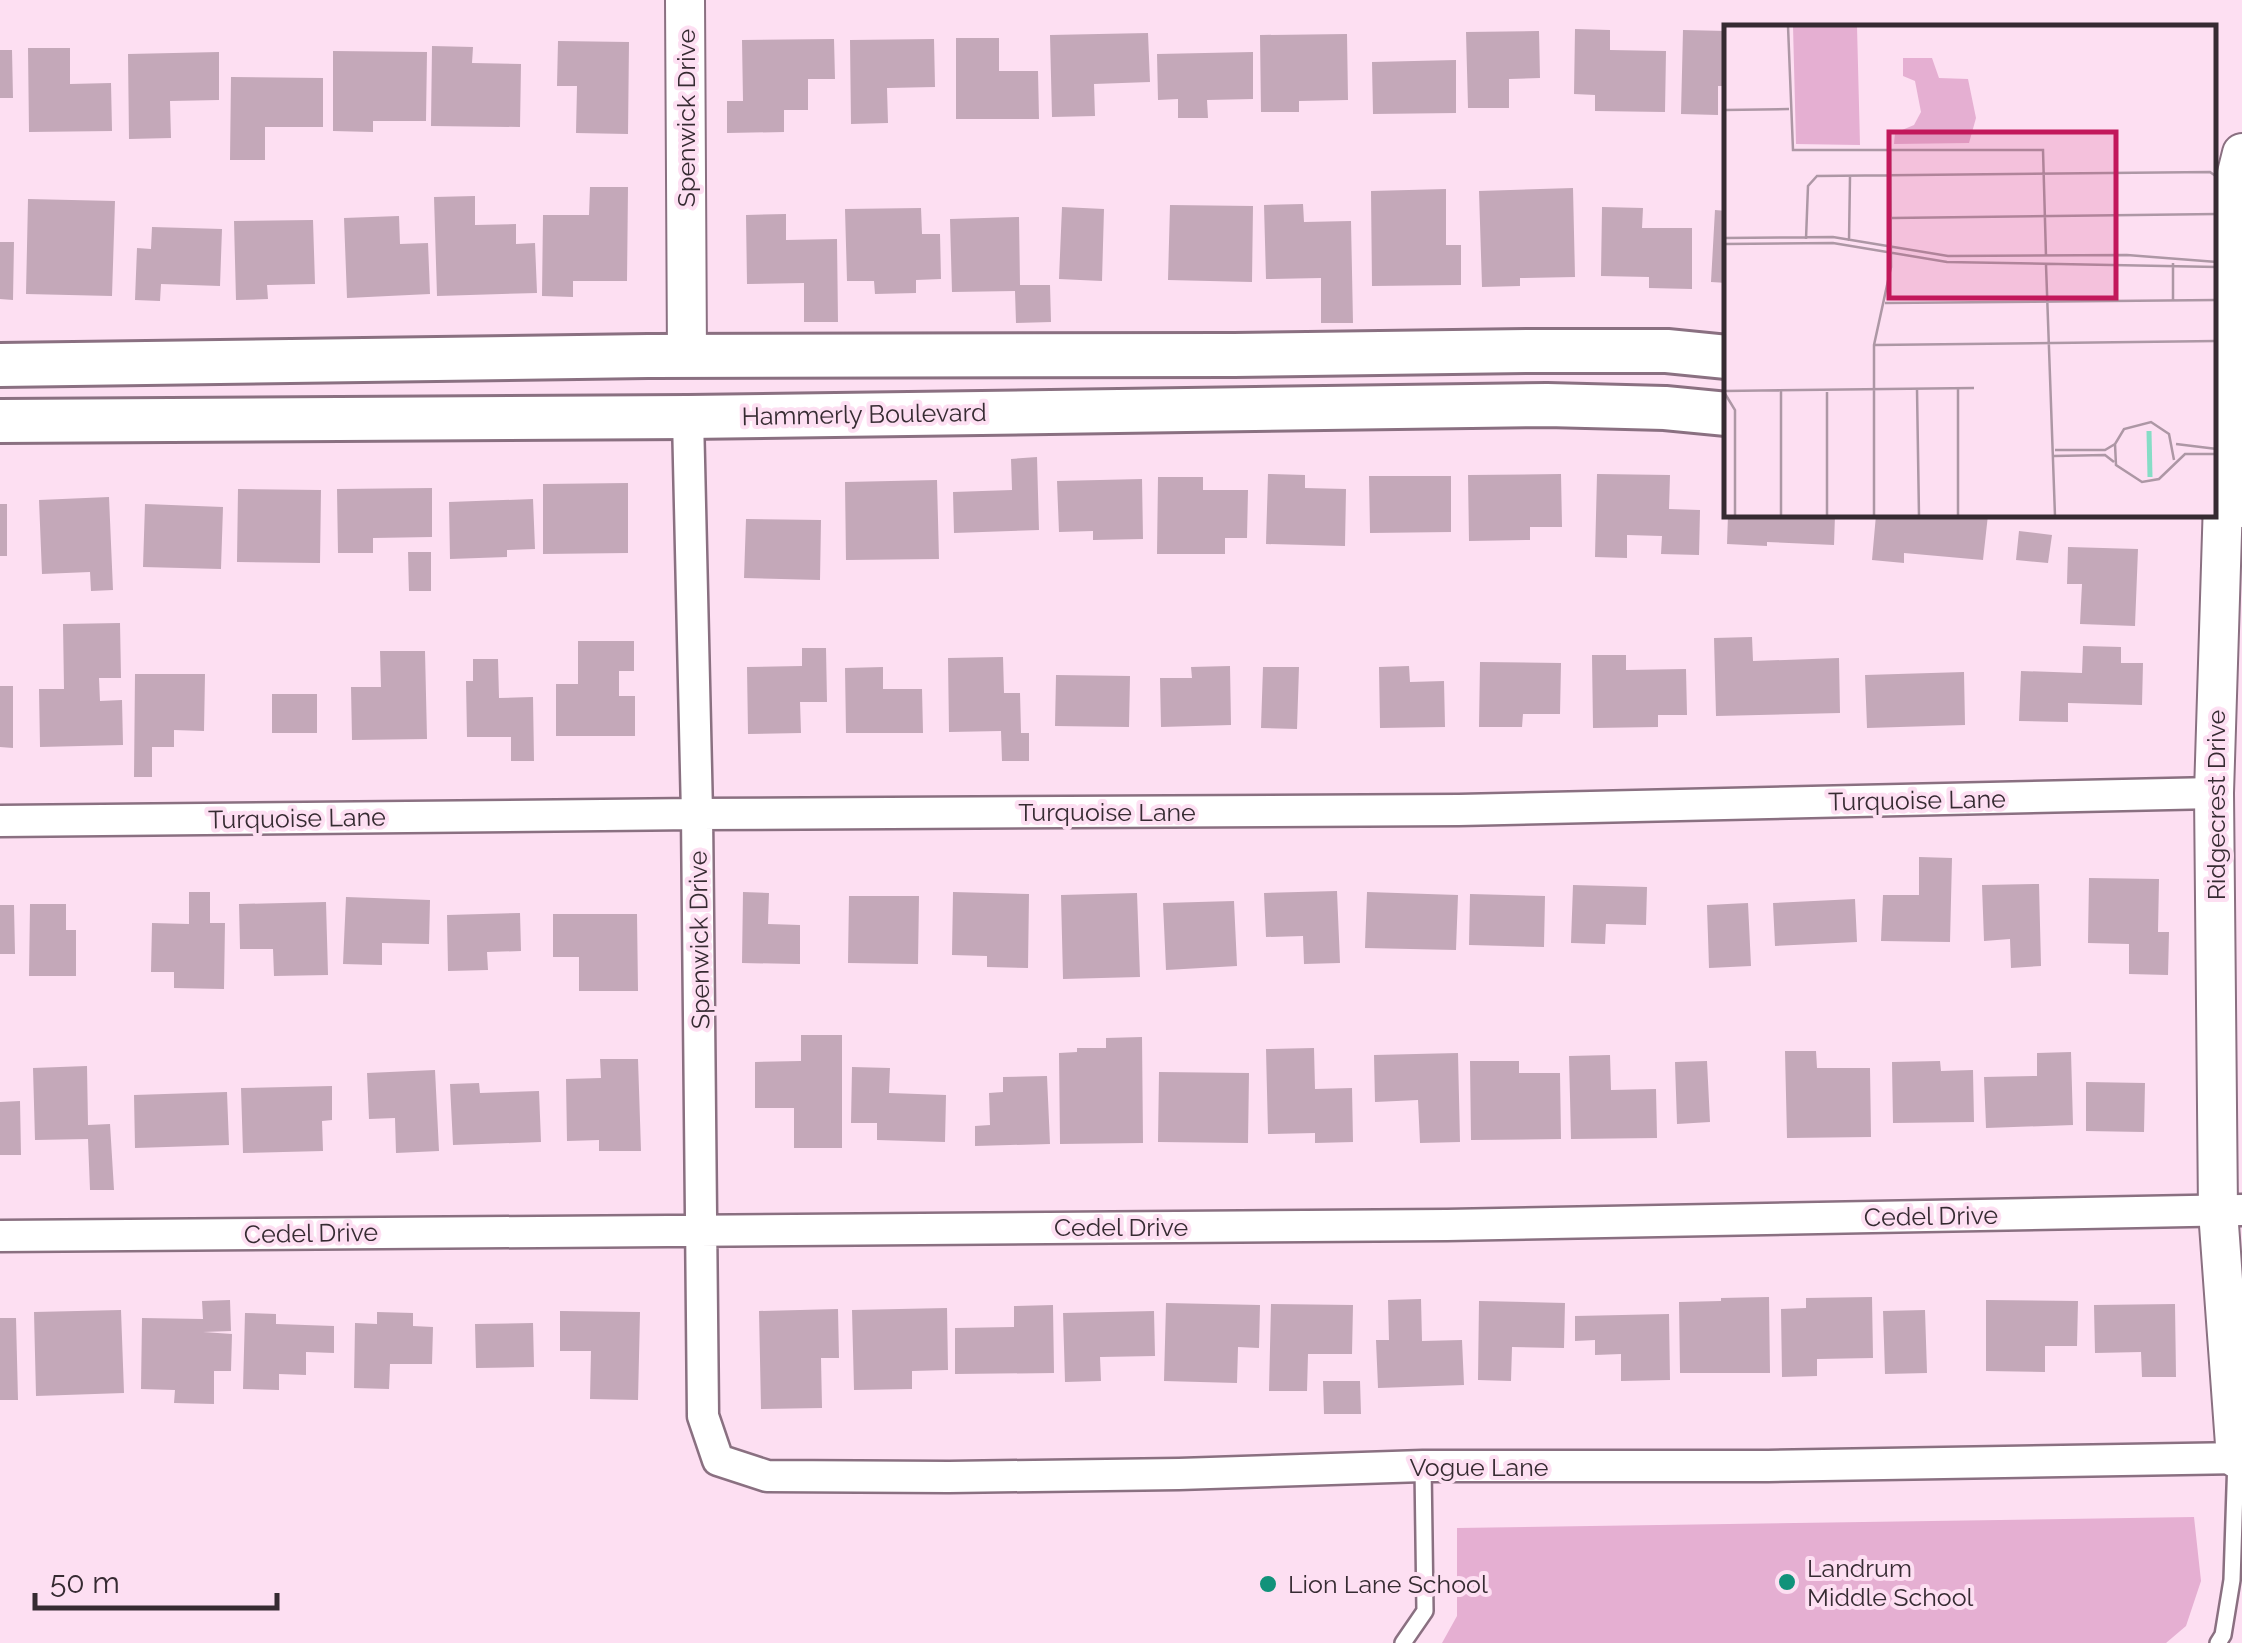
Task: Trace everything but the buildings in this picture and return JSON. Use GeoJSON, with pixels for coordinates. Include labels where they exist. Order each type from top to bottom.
{"type":"FeatureCollection","features":[{"type":"Feature","properties":{"kind":"main road"},"geometry":{"type":"LineString","coordinates":[[0,365],[1529,350],[1667,351],[1724,357]]}},
{"type":"Feature","properties":{"kind":"main road"},"geometry":{"type":"LineString","coordinates":[[1665,408],[1667,351]]}},
{"type":"Feature","properties":{"kind":"main road"},"geometry":{"type":"LineString","coordinates":[[1234,355],[1234,408]]}},
{"type":"Feature","properties":{"kind":"main road"},"geometry":{"type":"LineString","coordinates":[[500,418],[588,391],[643,391],[670,383],[687,356]]}},
{"type":"Feature","properties":{"kind":"main road"},"geometry":{"type":"LineString","coordinates":[[688,417],[715,391],[742,385],[788,385],[892,356]]}},
{"type":"Feature","properties":{"kind":"main road","name":"Hammerly Boulevard"},"geometry":{"type":"LineString","coordinates":[[0,421],[688,417],[1547,404],[1724,414]]}},
{"type":"Feature","properties":{"kind":"street","name":"Spenwick Drive"},"geometry":{"type":"LineString","coordinates":[[685,0],[687,356]]}},
{"type":"Feature","properties":{"kind":"street","name":"Ridgecrest Drive"},"geometry":{"type":"LineString","coordinates":[[2239,1458],[2214,793],[2226,502],[2224,300],[2242,153]]}},
{"type":"Feature","properties":{"kind":"street","name":"Spenwick Drive"},"geometry":{"type":"LineString","coordinates":[[688,417],[697,814],[703,1416],[718,1460]]}},
{"type":"Feature","properties":{"kind":"street","name":"Turquoise Lane"},"geometry":{"type":"LineString","coordinates":[[0,822],[1479,810],[2214,793]]}},
{"type":"Feature","properties":{"kind":"street","name":"Cedel Drive"},"geometry":{"type":"LineString","coordinates":[[0,1236],[1427,1225],[2230,1210]]}},
{"type":"Feature","properties":{"kind":"street","name":"Vogue Lane"},"geometry":{"type":"LineString","coordinates":[[718,1460],[766,1476],[785,1476],[2239,1458]]}},
{"type":"Feature","properties":{"kind":"lane"},"geometry":{"type":"LineString","coordinates":[[2218,1643],[2232,1580],[2239,1458]]}},
{"type":"Feature","properties":{"kind":"lane"},"geometry":{"type":"LineString","coordinates":[[1402,1643],[1425,1611],[1423,1466]]}},
{"type":"Feature","properties":{"kind":"shaded area","name":"Landrum Middle School"},"geometry":{"type":"Polygon","coordinates":[[[2194,1517],[2201,1581],[2186,1626],[2166,1643],[1442,1643],[1457,1616],[1457,1528],[2194,1517]]]}},
{"type":"Feature","properties":{"kind":"place","name":"Landrum Middle School"},"geometry":{"type":"Point","coordinates":[1787,1582]}},
{"type":"Feature","properties":{"kind":"place","name":"Lion Lane School"},"geometry":{"type":"Point","coordinates":[1268,1584]}}]}
